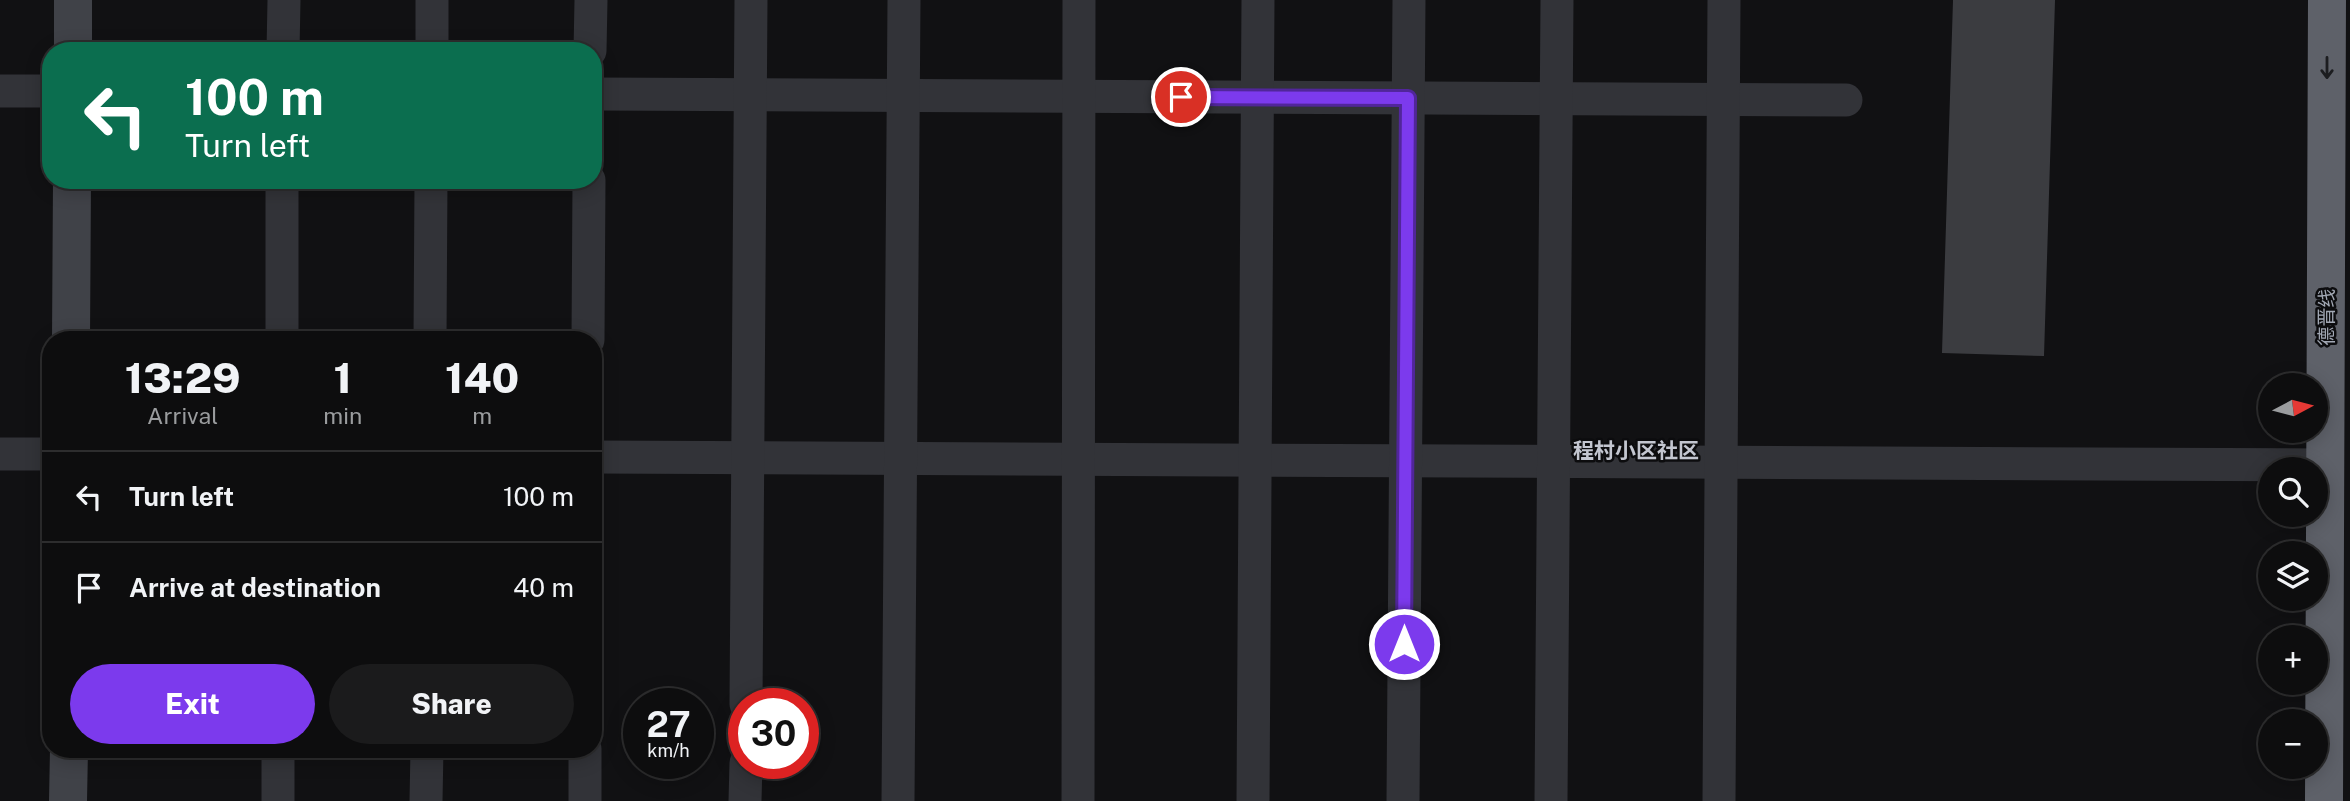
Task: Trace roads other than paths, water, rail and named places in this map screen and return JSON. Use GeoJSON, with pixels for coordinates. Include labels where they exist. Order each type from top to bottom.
{"type":"FeatureCollection","features":[{"type":"Feature","properties":{"kind":"highway","name":"德晋线"},"geometry":{"type":"LineString","coordinates":[[2326,457],[2327,0]]}},
{"type":"Feature","properties":{"kind":"highway","name":"德晋线"},"geometry":{"type":"LineString","coordinates":[[2324,801],[2326,527]]}},
{"type":"Feature","properties":{"kind":"street"},"geometry":{"type":"LineString","coordinates":[[73,0],[73,42]]}},
{"type":"Feature","properties":{"kind":"street"},"geometry":{"type":"LineString","coordinates":[[283,42],[284,0]]}},
{"type":"Feature","properties":{"kind":"street"},"geometry":{"type":"LineString","coordinates":[[432,0],[432,42]]}},
{"type":"Feature","properties":{"kind":"street"},"geometry":{"type":"LineString","coordinates":[[590,42],[591,0]]}},
{"type":"Feature","properties":{"kind":"street"},"geometry":{"type":"LineString","coordinates":[[746,688],[751,0]]}},
{"type":"Feature","properties":{"kind":"street"},"geometry":{"type":"LineString","coordinates":[[898,801],[904,0]]}},
{"type":"Feature","properties":{"kind":"street"},"geometry":{"type":"LineString","coordinates":[[1078,801],[1079,0]]}},
{"type":"Feature","properties":{"kind":"street"},"geometry":{"type":"LineString","coordinates":[[1253,801],[1258,0]]}},
{"type":"Feature","properties":{"kind":"street"},"geometry":{"type":"LineString","coordinates":[[1403,801],[1409,0]]}},
{"type":"Feature","properties":{"kind":"street"},"geometry":{"type":"LineString","coordinates":[[1551,801],[1557,0]]}},
{"type":"Feature","properties":{"kind":"street"},"geometry":{"type":"LineString","coordinates":[[1719,801],[1724,0]]}},
{"type":"Feature","properties":{"kind":"street"},"geometry":{"type":"LineString","coordinates":[[0,91],[42,91]]}},
{"type":"Feature","properties":{"kind":"street"},"geometry":{"type":"LineString","coordinates":[[602,94],[1846,100]]}},
{"type":"Feature","properties":{"kind":"street"},"geometry":{"type":"LineString","coordinates":[[71,331],[72,189]]}},
{"type":"Feature","properties":{"kind":"street"},"geometry":{"type":"LineString","coordinates":[[282,189],[282,331]]}},
{"type":"Feature","properties":{"kind":"street"},"geometry":{"type":"LineString","coordinates":[[430,331],[431,189]]}},
{"type":"Feature","properties":{"kind":"street"},"geometry":{"type":"LineString","coordinates":[[588,331],[589,189]]}},
{"type":"Feature","properties":{"kind":"street"},"geometry":{"type":"LineString","coordinates":[[0,454],[42,454]]}},
{"type":"Feature","properties":{"kind":"street"},"geometry":{"type":"LineString","coordinates":[[602,457],[2258,466]]}},
{"type":"Feature","properties":{"kind":"street"},"geometry":{"type":"LineString","coordinates":[[68,801],[69,758]]}},
{"type":"Feature","properties":{"kind":"street"},"geometry":{"type":"LineString","coordinates":[[278,758],[278,801]]}},
{"type":"Feature","properties":{"kind":"street"},"geometry":{"type":"LineString","coordinates":[[426,801],[427,758]]}},
{"type":"Feature","properties":{"kind":"street"},"geometry":{"type":"LineString","coordinates":[[585,758],[585,801]]}},
{"type":"Feature","properties":{"kind":"street"},"geometry":{"type":"LineString","coordinates":[[745,801],[746,779]]}},
{"type":"Feature","properties":{"kind":"district","name":"程村小区社区"},"geometry":{"type":"Point","coordinates":[1636,451]}}]}
